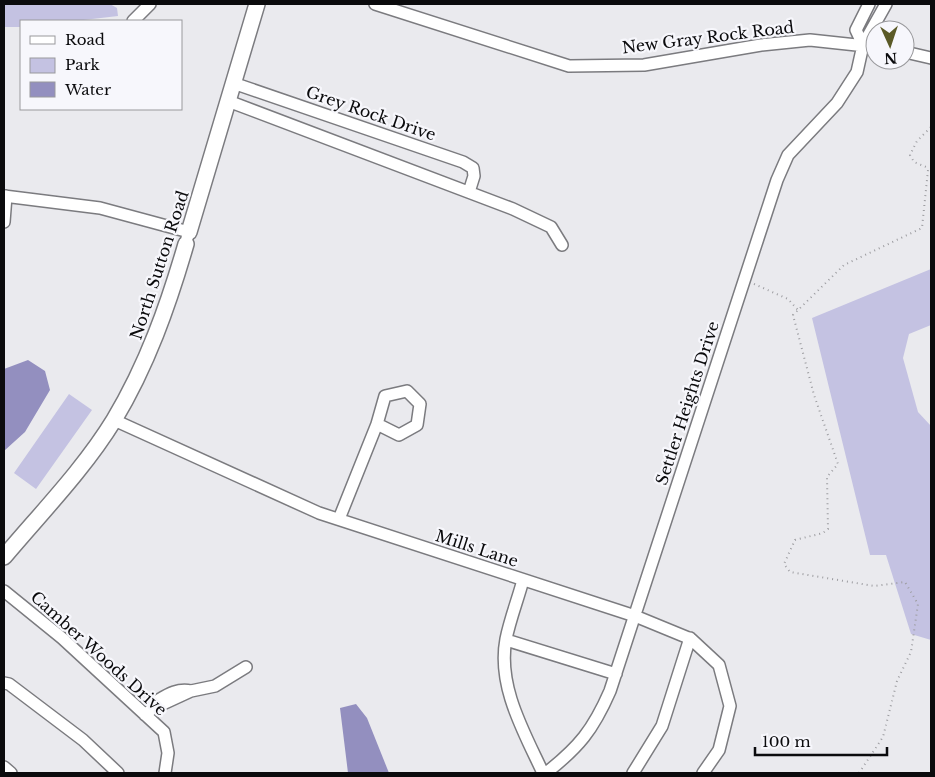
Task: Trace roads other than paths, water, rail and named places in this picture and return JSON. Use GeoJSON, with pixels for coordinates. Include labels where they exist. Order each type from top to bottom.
{"type":"FeatureCollection","features":[{"type":"Feature","properties":{"kind":"main road","name":"North Sutton Road"},"geometry":{"type":"LineString","coordinates":[[4,557],[95,447],[114,420],[156,338],[257,4]]}},
{"type":"Feature","properties":{"kind":"street"},"geometry":{"type":"LineString","coordinates":[[134,20],[150,4]]}},
{"type":"Feature","properties":{"kind":"street","name":"New Gray Rock Road"},"geometry":{"type":"LineString","coordinates":[[374,4],[569,66],[644,65],[761,45],[810,40],[865,46]]}},
{"type":"Feature","properties":{"kind":"street"},"geometry":{"type":"LineString","coordinates":[[865,41],[856,30],[869,4]]}},
{"type":"Feature","properties":{"kind":"street"},"geometry":{"type":"LineString","coordinates":[[880,20],[886,4]]}},
{"type":"Feature","properties":{"kind":"street"},"geometry":{"type":"LineString","coordinates":[[915,54],[931,58]]}},
{"type":"Feature","properties":{"kind":"street","name":"Settler Heights Drive"},"geometry":{"type":"LineString","coordinates":[[545,773],[572,753],[596,723],[616,674],[744,280],[788,155],[837,103],[857,72],[865,55]]}},
{"type":"Feature","properties":{"kind":"street","name":"Grey Rock Drive"},"geometry":{"type":"LineString","coordinates":[[233,83],[463,162],[473,168],[474,176],[469,192]]}},
{"type":"Feature","properties":{"kind":"street"},"geometry":{"type":"LineString","coordinates":[[228,100],[513,209],[551,227],[562,245]]}},
{"type":"Feature","properties":{"kind":"street"},"geometry":{"type":"LineString","coordinates":[[4,222],[5,196],[100,208],[187,238]]}},
{"type":"Feature","properties":{"kind":"street","name":"Mills Lane"},"geometry":{"type":"LineString","coordinates":[[114,420],[273,493],[339,520],[635,616],[690,638],[719,665],[730,706],[719,750],[703,773]]}},
{"type":"Feature","properties":{"kind":"street"},"geometry":{"type":"LineString","coordinates":[[339,520],[377,424]]}},
{"type":"Feature","properties":{"kind":"street"},"geometry":{"type":"LineString","coordinates":[[523,580],[506,640],[505,678],[520,724],[545,773]]}},
{"type":"Feature","properties":{"kind":"street","name":"Camber Woods Drive"},"geometry":{"type":"LineString","coordinates":[[4,591],[149,712],[164,732],[168,753],[165,773]]}},
{"type":"Feature","properties":{"kind":"street"},"geometry":{"type":"LineString","coordinates":[[633,773],[662,726],[690,638]]}},
{"type":"Feature","properties":{"kind":"street"},"geometry":{"type":"LineString","coordinates":[[506,640],[616,674]]}},
{"type":"Feature","properties":{"kind":"street"},"geometry":{"type":"LineString","coordinates":[[149,712],[172,695],[215,686],[246,667]]}},
{"type":"Feature","properties":{"kind":"street"},"geometry":{"type":"LineString","coordinates":[[4,683],[9,684],[83,740],[118,773]]}},
{"type":"Feature","properties":{"kind":"street"},"geometry":{"type":"LineString","coordinates":[[4,767],[11,773]]}},
{"type":"Feature","properties":{"kind":"water"},"geometry":{"type":"Polygon","coordinates":[[[28,360],[45,371],[50,390],[25,432],[4,451],[4,369],[28,360]]]}},
{"type":"Feature","properties":{"kind":"water"},"geometry":{"type":"Polygon","coordinates":[[[356,704],[367,718],[389,773],[348,773],[340,708],[356,704]]]}}]}
